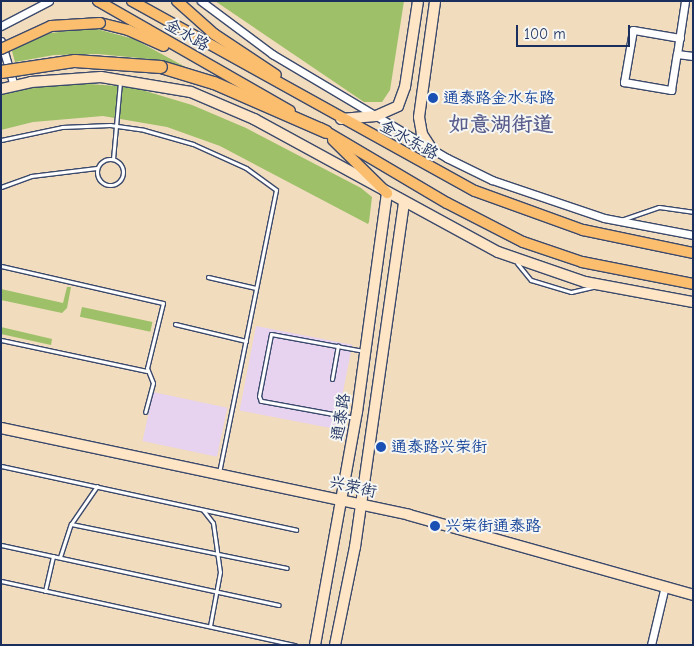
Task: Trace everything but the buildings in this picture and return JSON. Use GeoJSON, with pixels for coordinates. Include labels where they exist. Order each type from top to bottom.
{"type":"FeatureCollection","features":[{"type":"Feature","properties":{"kind":"highway"},"geometry":{"type":"LineString","coordinates":[[1,72],[75,61],[161,68],[214,83],[326,132]]}},
{"type":"Feature","properties":{"kind":"main road","name":"金水路"},"geometry":{"type":"LineString","coordinates":[[98,1],[213,67]]}},
{"type":"Feature","properties":{"kind":"main road","name":"金水东路"},"geometry":{"type":"LineString","coordinates":[[132,1],[437,172],[499,201],[610,237],[693,253]]}},
{"type":"Feature","properties":{"kind":"main road"},"geometry":{"type":"LineString","coordinates":[[177,1],[214,34],[341,119]]}},
{"type":"Feature","properties":{"kind":"main road"},"geometry":{"type":"LineString","coordinates":[[1,49],[51,26],[100,23],[128,30],[213,67],[479,220],[530,245],[582,262],[693,284]]}},
{"type":"Feature","properties":{"kind":"main road"},"geometry":{"type":"LineString","coordinates":[[326,132],[388,193]]}},
{"type":"Feature","properties":{"kind":"street"},"geometry":{"type":"LineString","coordinates":[[36,8],[41,1]]}},
{"type":"Feature","properties":{"kind":"street"},"geometry":{"type":"LineString","coordinates":[[1,26],[48,1]]}},
{"type":"Feature","properties":{"kind":"street"},"geometry":{"type":"LineString","coordinates":[[201,1],[272,54],[431,148],[492,180],[617,221],[693,235]]}},
{"type":"Feature","properties":{"kind":"street"},"geometry":{"type":"LineString","coordinates":[[341,119],[376,116],[398,106],[405,87],[418,1]]}},
{"type":"Feature","properties":{"kind":"street"},"geometry":{"type":"LineString","coordinates":[[431,148],[422,134],[419,117],[435,1]]}},
{"type":"Feature","properties":{"kind":"street"},"geometry":{"type":"LineString","coordinates":[[680,38],[633,30],[624,82],[671,90],[680,38],[685,1]]}},
{"type":"Feature","properties":{"kind":"street"},"geometry":{"type":"LineString","coordinates":[[1,41],[14,86]]}},
{"type":"Feature","properties":{"kind":"street"},"geometry":{"type":"LineString","coordinates":[[677,54],[693,56]]}},
{"type":"Feature","properties":{"kind":"street"},"geometry":{"type":"LineString","coordinates":[[1,89],[65,78],[120,79],[191,92],[224,105],[404,202],[513,258],[598,285],[693,302]]}},
{"type":"Feature","properties":{"kind":"street","name":"通泰路"},"geometry":{"type":"LineString","coordinates":[[315,645],[356,419],[388,193]]}},
{"type":"Feature","properties":{"kind":"street","name":"通泰路"},"geometry":{"type":"LineString","coordinates":[[335,645],[361,504],[404,202]]}},
{"type":"Feature","properties":{"kind":"street","name":"兴荣街"},"geometry":{"type":"LineString","coordinates":[[1,428],[361,504],[693,595]]}},
{"type":"Feature","properties":{"kind":"street"},"geometry":{"type":"LineString","coordinates":[[651,645],[665,586]]}},
{"type":"Feature","properties":{"kind":"lane"},"geometry":{"type":"LineString","coordinates":[[97,168],[102,182],[116,184],[123,171],[113,159],[120,79]]}},
{"type":"Feature","properties":{"kind":"lane"},"geometry":{"type":"LineString","coordinates":[[1,140],[62,127],[116,126],[193,144],[246,168],[276,190],[219,474]]}},
{"type":"Feature","properties":{"kind":"lane"},"geometry":{"type":"LineString","coordinates":[[1,187],[31,176],[97,168],[104,160],[113,159]]}},
{"type":"Feature","properties":{"kind":"lane"},"geometry":{"type":"LineString","coordinates":[[617,221],[659,207],[693,212]]}},
{"type":"Feature","properties":{"kind":"lane"},"geometry":{"type":"LineString","coordinates":[[1,266],[163,303],[147,371],[152,382],[145,412]]}},
{"type":"Feature","properties":{"kind":"lane"},"geometry":{"type":"LineString","coordinates":[[208,277],[256,288]]}},
{"type":"Feature","properties":{"kind":"lane"},"geometry":{"type":"LineString","coordinates":[[175,324],[246,341]]}},
{"type":"Feature","properties":{"kind":"lane"},"geometry":{"type":"LineString","coordinates":[[356,419],[261,401],[259,396],[271,334],[366,352]]}},
{"type":"Feature","properties":{"kind":"lane"},"geometry":{"type":"LineString","coordinates":[[1,340],[147,371]]}},
{"type":"Feature","properties":{"kind":"lane"},"geometry":{"type":"LineString","coordinates":[[332,379],[338,346]]}},
{"type":"Feature","properties":{"kind":"lane"},"geometry":{"type":"LineString","coordinates":[[1,466],[296,530]]}},
{"type":"Feature","properties":{"kind":"lane"},"geometry":{"type":"LineString","coordinates":[[60,557],[71,524],[97,486]]}},
{"type":"Feature","properties":{"kind":"lane"},"geometry":{"type":"LineString","coordinates":[[202,509],[213,523],[218,554],[217,592],[210,626]]}},
{"type":"Feature","properties":{"kind":"lane"},"geometry":{"type":"LineString","coordinates":[[71,524],[287,568]]}},
{"type":"Feature","properties":{"kind":"lane"},"geometry":{"type":"LineString","coordinates":[[1,545],[279,605]]}},
{"type":"Feature","properties":{"kind":"lane"},"geometry":{"type":"LineString","coordinates":[[45,591],[53,556]]}},
{"type":"Feature","properties":{"kind":"lane"},"geometry":{"type":"LineString","coordinates":[[1,582],[296,645]]}},
{"type":"Feature","properties":{"kind":"shaded area"},"geometry":{"type":"Polygon","coordinates":[[[256,326],[352,345],[336,429],[240,410],[256,326]]]}},
{"type":"Feature","properties":{"kind":"shaded area"},"geometry":{"type":"Polygon","coordinates":[[[153,392],[227,408],[217,457],[143,441],[153,392]]]}},
{"type":"Feature","properties":{"kind":"green space"},"geometry":{"type":"Polygon","coordinates":[[[215,1],[404,1],[390,90],[382,102],[364,102],[215,1]]]}},
{"type":"Feature","properties":{"kind":"green space"},"geometry":{"type":"Polygon","coordinates":[[[93,28],[134,39],[191,70],[149,59],[98,54],[54,55],[15,62],[12,51],[28,41],[51,33],[93,28]]]}},
{"type":"Feature","properties":{"kind":"green space"},"geometry":{"type":"Polygon","coordinates":[[[75,83],[132,87],[192,105],[246,128],[361,188],[372,197],[369,222],[368,224],[220,146],[167,127],[103,116],[33,122],[1,130],[1,94],[37,86],[75,83]]]}},
{"type":"Feature","properties":{"kind":"green space"},"geometry":{"type":"Polygon","coordinates":[[[67,287],[71,287],[67,308],[62,313],[1,300],[1,289],[63,303],[67,287]]]}},
{"type":"Feature","properties":{"kind":"green space"},"geometry":{"type":"Polygon","coordinates":[[[82,307],[152,322],[150,332],[80,317],[82,307]]]}},
{"type":"Feature","properties":{"kind":"green space"},"geometry":{"type":"Polygon","coordinates":[[[1,327],[52,339],[51,345],[1,334],[1,327]]]}},
{"type":"Feature","properties":{"kind":"place","name":"通泰路金水东路"},"geometry":{"type":"Point","coordinates":[433,98]}},
{"type":"Feature","properties":{"kind":"place","name":"通泰路兴荣街"},"geometry":{"type":"Point","coordinates":[381,447]}},
{"type":"Feature","properties":{"kind":"place","name":"兴荣街通泰路"},"geometry":{"type":"Point","coordinates":[435,526]}},
{"type":"Feature","properties":{"kind":"district","name":"如意湖街道"},"geometry":{"type":"Point","coordinates":[501,124]}}]}
